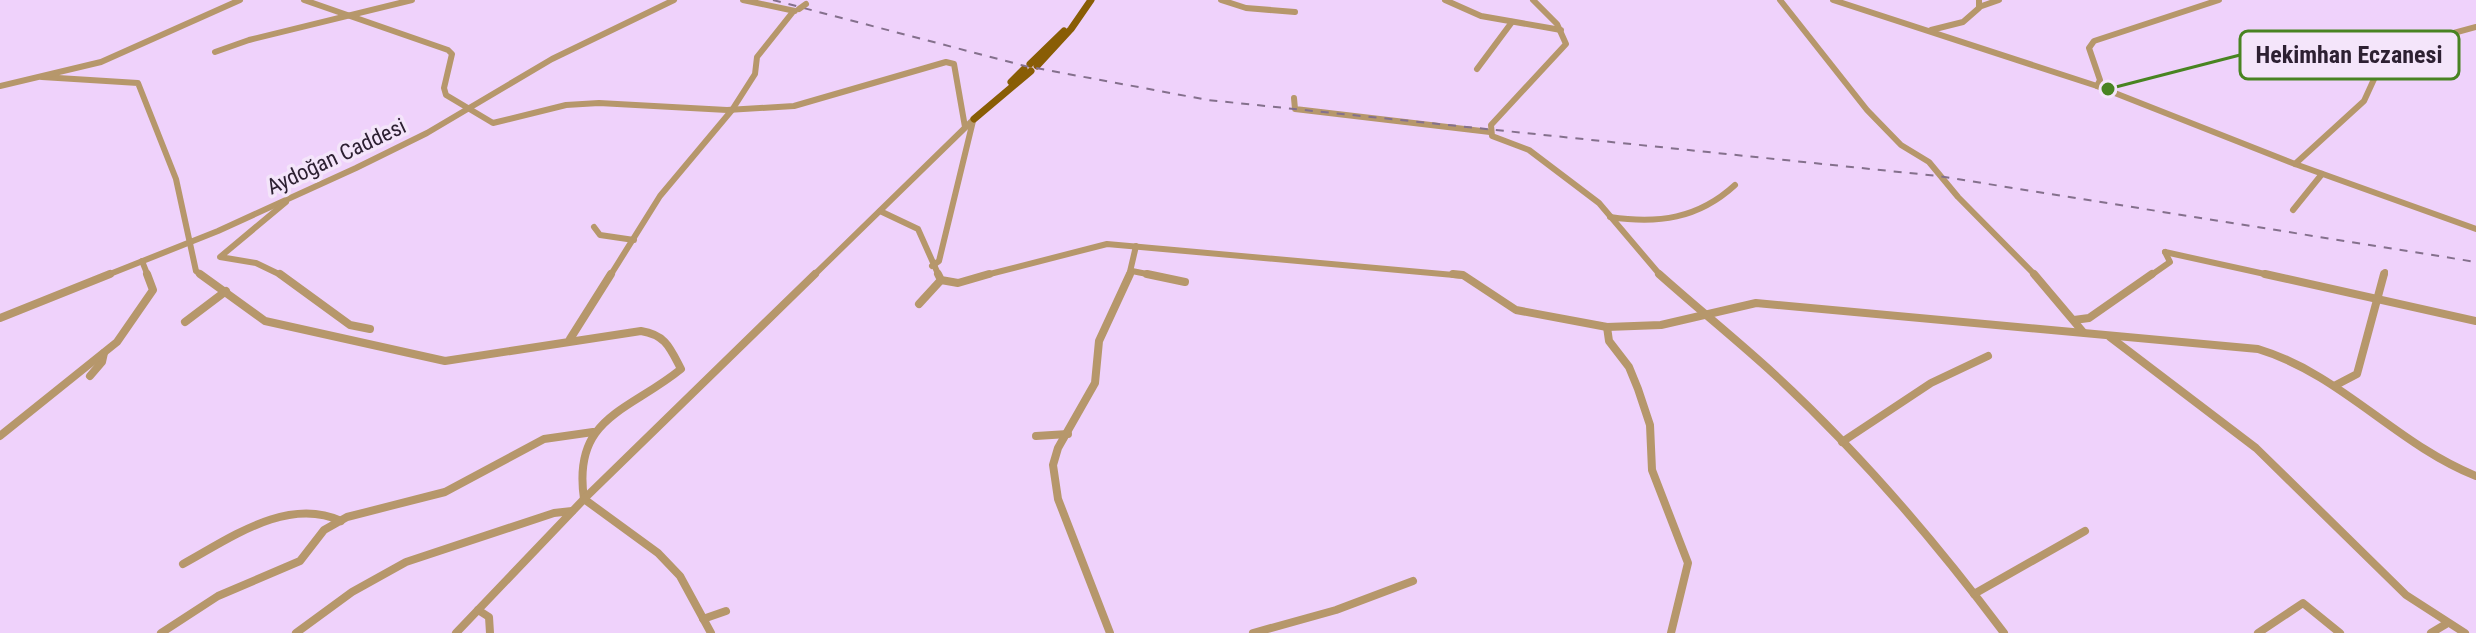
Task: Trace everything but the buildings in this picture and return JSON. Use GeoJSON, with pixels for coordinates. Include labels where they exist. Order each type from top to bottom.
{"type":"FeatureCollection","features":[{"type":"Feature","properties":{"kind":"main road"},"geometry":{"type":"LineString","coordinates":[[1030,68],[1063,32],[1084,0]]}},
{"type":"Feature","properties":{"kind":"main road"},"geometry":{"type":"LineString","coordinates":[[974,119],[1071,29],[1091,0]]}},
{"type":"Feature","properties":{"kind":"street"},"geometry":{"type":"LineString","coordinates":[[0,86],[101,62],[240,0]]}},
{"type":"Feature","properties":{"kind":"street"},"geometry":{"type":"LineString","coordinates":[[304,0],[448,50],[452,54],[446,95],[493,123],[566,105],[588,103],[732,110],[794,106],[946,62],[954,64],[965,127]]}},
{"type":"Feature","properties":{"kind":"street"},"geometry":{"type":"LineString","coordinates":[[215,52],[249,40],[412,0]]}},
{"type":"Feature","properties":{"kind":"street","name":"Aydoğan Caddesi"},"geometry":{"type":"LineString","coordinates":[[0,318],[290,198],[427,133],[552,59],[674,0]]}},
{"type":"Feature","properties":{"kind":"street"},"geometry":{"type":"LineString","coordinates":[[743,0],[796,11]]}},
{"type":"Feature","properties":{"kind":"street"},"geometry":{"type":"LineString","coordinates":[[1221,0],[1262,10],[1295,12]]}},
{"type":"Feature","properties":{"kind":"street"},"geometry":{"type":"LineString","coordinates":[[1262,10],[1272,0]]}},
{"type":"Feature","properties":{"kind":"street"},"geometry":{"type":"LineString","coordinates":[[1445,0],[1481,16],[1561,30]]}},
{"type":"Feature","properties":{"kind":"street"},"geometry":{"type":"LineString","coordinates":[[1490,132],[1526,84],[1566,44],[1561,30],[1533,0]]}},
{"type":"Feature","properties":{"kind":"street"},"geometry":{"type":"LineString","coordinates":[[1780,0],[1867,110],[1901,145],[1929,162],[1958,197],[2049,289],[2083,332]]}},
{"type":"Feature","properties":{"kind":"street"},"geometry":{"type":"LineString","coordinates":[[1833,0],[2097,86],[2295,164],[2476,229]]}},
{"type":"Feature","properties":{"kind":"street"},"geometry":{"type":"LineString","coordinates":[[1929,31],[1963,22],[1979,4],[1999,0]]}},
{"type":"Feature","properties":{"kind":"street"},"geometry":{"type":"LineString","coordinates":[[2097,86],[2100,80],[2089,48],[2094,41],[2219,0]]}},
{"type":"Feature","properties":{"kind":"street"},"geometry":{"type":"LineString","coordinates":[[570,339],[660,196],[732,110],[755,74],[762,49],[807,2]]}},
{"type":"Feature","properties":{"kind":"street"},"geometry":{"type":"LineString","coordinates":[[2179,14],[2193,20]]}},
{"type":"Feature","properties":{"kind":"street"},"geometry":{"type":"LineString","coordinates":[[1477,69],[1512,22]]}},
{"type":"Feature","properties":{"kind":"street"},"geometry":{"type":"LineString","coordinates":[[2295,164],[2364,101],[2375,77],[2386,68],[2428,40],[2476,27]]}},
{"type":"Feature","properties":{"kind":"street"},"geometry":{"type":"LineString","coordinates":[[42,77],[138,83],[176,179],[196,271],[265,321],[445,361],[570,339],[641,331],[658,334],[677,357],[681,369],[665,384],[596,426],[583,457],[581,487],[584,499],[658,553],[680,576],[711,633]]}},
{"type":"Feature","properties":{"kind":"street"},"geometry":{"type":"LineString","coordinates":[[1294,98],[1295,109],[1490,132],[1492,136],[1529,150],[1599,203],[1641,257],[1775,375],[1842,442],[1921,527],[2004,633]]}},
{"type":"Feature","properties":{"kind":"street"},"geometry":{"type":"LineString","coordinates":[[456,633],[584,499],[974,119]]}},
{"type":"Feature","properties":{"kind":"street"},"geometry":{"type":"LineString","coordinates":[[932,266],[939,261],[974,119]]}},
{"type":"Feature","properties":{"kind":"street"},"geometry":{"type":"LineString","coordinates":[[2293,210],[2322,174]]}},
{"type":"Feature","properties":{"kind":"street"},"geometry":{"type":"LineString","coordinates":[[1610,217],[1656,223],[1682,217],[1703,211],[1735,185]]}},
{"type":"Feature","properties":{"kind":"street"},"geometry":{"type":"LineString","coordinates":[[290,198],[259,219],[220,257],[256,263],[280,274],[350,325],[370,329]]}},
{"type":"Feature","properties":{"kind":"street"},"geometry":{"type":"LineString","coordinates":[[880,211],[911,221],[921,229],[932,266],[941,280],[958,283],[1089,246],[1136,246],[1463,275],[1516,310],[1607,327],[1661,325],[1756,303],[2287,354],[2336,385],[2433,459],[2476,476]]}},
{"type":"Feature","properties":{"kind":"street"},"geometry":{"type":"LineString","coordinates":[[594,227],[600,235],[634,240]]}},
{"type":"Feature","properties":{"kind":"street"},"geometry":{"type":"LineString","coordinates":[[1110,633],[1058,499],[1053,465],[1058,448],[1095,383],[1099,341],[1132,271],[1136,246]]}},
{"type":"Feature","properties":{"kind":"street"},"geometry":{"type":"LineString","coordinates":[[2074,320],[2089,318],[2170,262],[2165,252],[2476,321]]}},
{"type":"Feature","properties":{"kind":"street"},"geometry":{"type":"LineString","coordinates":[[0,436],[104,353],[130,328],[153,290],[142,261]]}},
{"type":"Feature","properties":{"kind":"street"},"geometry":{"type":"LineString","coordinates":[[1132,271],[1185,282]]}},
{"type":"Feature","properties":{"kind":"street"},"geometry":{"type":"LineString","coordinates":[[2336,385],[2357,374],[2385,272]]}},
{"type":"Feature","properties":{"kind":"street"},"geometry":{"type":"LineString","coordinates":[[919,304],[941,280]]}},
{"type":"Feature","properties":{"kind":"street"},"geometry":{"type":"LineString","coordinates":[[185,322],[226,291]]}},
{"type":"Feature","properties":{"kind":"street"},"geometry":{"type":"LineString","coordinates":[[1607,327],[1609,341],[1629,367],[1638,389],[1650,425],[1652,470],[1688,563],[1671,633]]}},
{"type":"Feature","properties":{"kind":"street"},"geometry":{"type":"LineString","coordinates":[[2109,336],[2221,417],[2295,483],[2365,561],[2430,615],[2465,633]]}},
{"type":"Feature","properties":{"kind":"street"},"geometry":{"type":"LineString","coordinates":[[90,376],[102,362],[104,353]]}},
{"type":"Feature","properties":{"kind":"street"},"geometry":{"type":"LineString","coordinates":[[1842,442],[1931,383],[1988,356]]}},
{"type":"Feature","properties":{"kind":"street"},"geometry":{"type":"LineString","coordinates":[[161,633],[218,596],[300,561],[324,530],[341,521],[382,505],[462,485],[544,439],[593,432]]}},
{"type":"Feature","properties":{"kind":"street"},"geometry":{"type":"LineString","coordinates":[[1036,436],[1068,434]]}},
{"type":"Feature","properties":{"kind":"street"},"geometry":{"type":"LineString","coordinates":[[183,564],[275,518],[310,510],[329,512],[341,521]]}},
{"type":"Feature","properties":{"kind":"street"},"geometry":{"type":"LineString","coordinates":[[296,633],[352,592],[406,562],[554,513],[572,511]]}},
{"type":"Feature","properties":{"kind":"street"},"geometry":{"type":"LineString","coordinates":[[1974,594],[2085,531]]}},
{"type":"Feature","properties":{"kind":"street"},"geometry":{"type":"LineString","coordinates":[[1253,633],[1336,610],[1413,581]]}},
{"type":"Feature","properties":{"kind":"street"},"geometry":{"type":"LineString","coordinates":[[2258,633],[2303,603],[2340,633]]}},
{"type":"Feature","properties":{"kind":"street"},"geometry":{"type":"LineString","coordinates":[[478,610],[489,617],[490,633]]}},
{"type":"Feature","properties":{"kind":"street"},"geometry":{"type":"LineString","coordinates":[[703,619],[726,611]]}},
{"type":"Feature","properties":{"kind":"street"},"geometry":{"type":"LineString","coordinates":[[2431,633],[2446,624]]}},
{"type":"Feature","properties":{"kind":"railway"},"geometry":{"type":"LineString","coordinates":[[773,0],[1025,66],[1208,100],[1938,176],[2476,262]]}},
{"type":"Feature","properties":{"kind":"place","name":"Hekimhan Eczanesi"},"geometry":{"type":"Point","coordinates":[2108,89]}}]}
